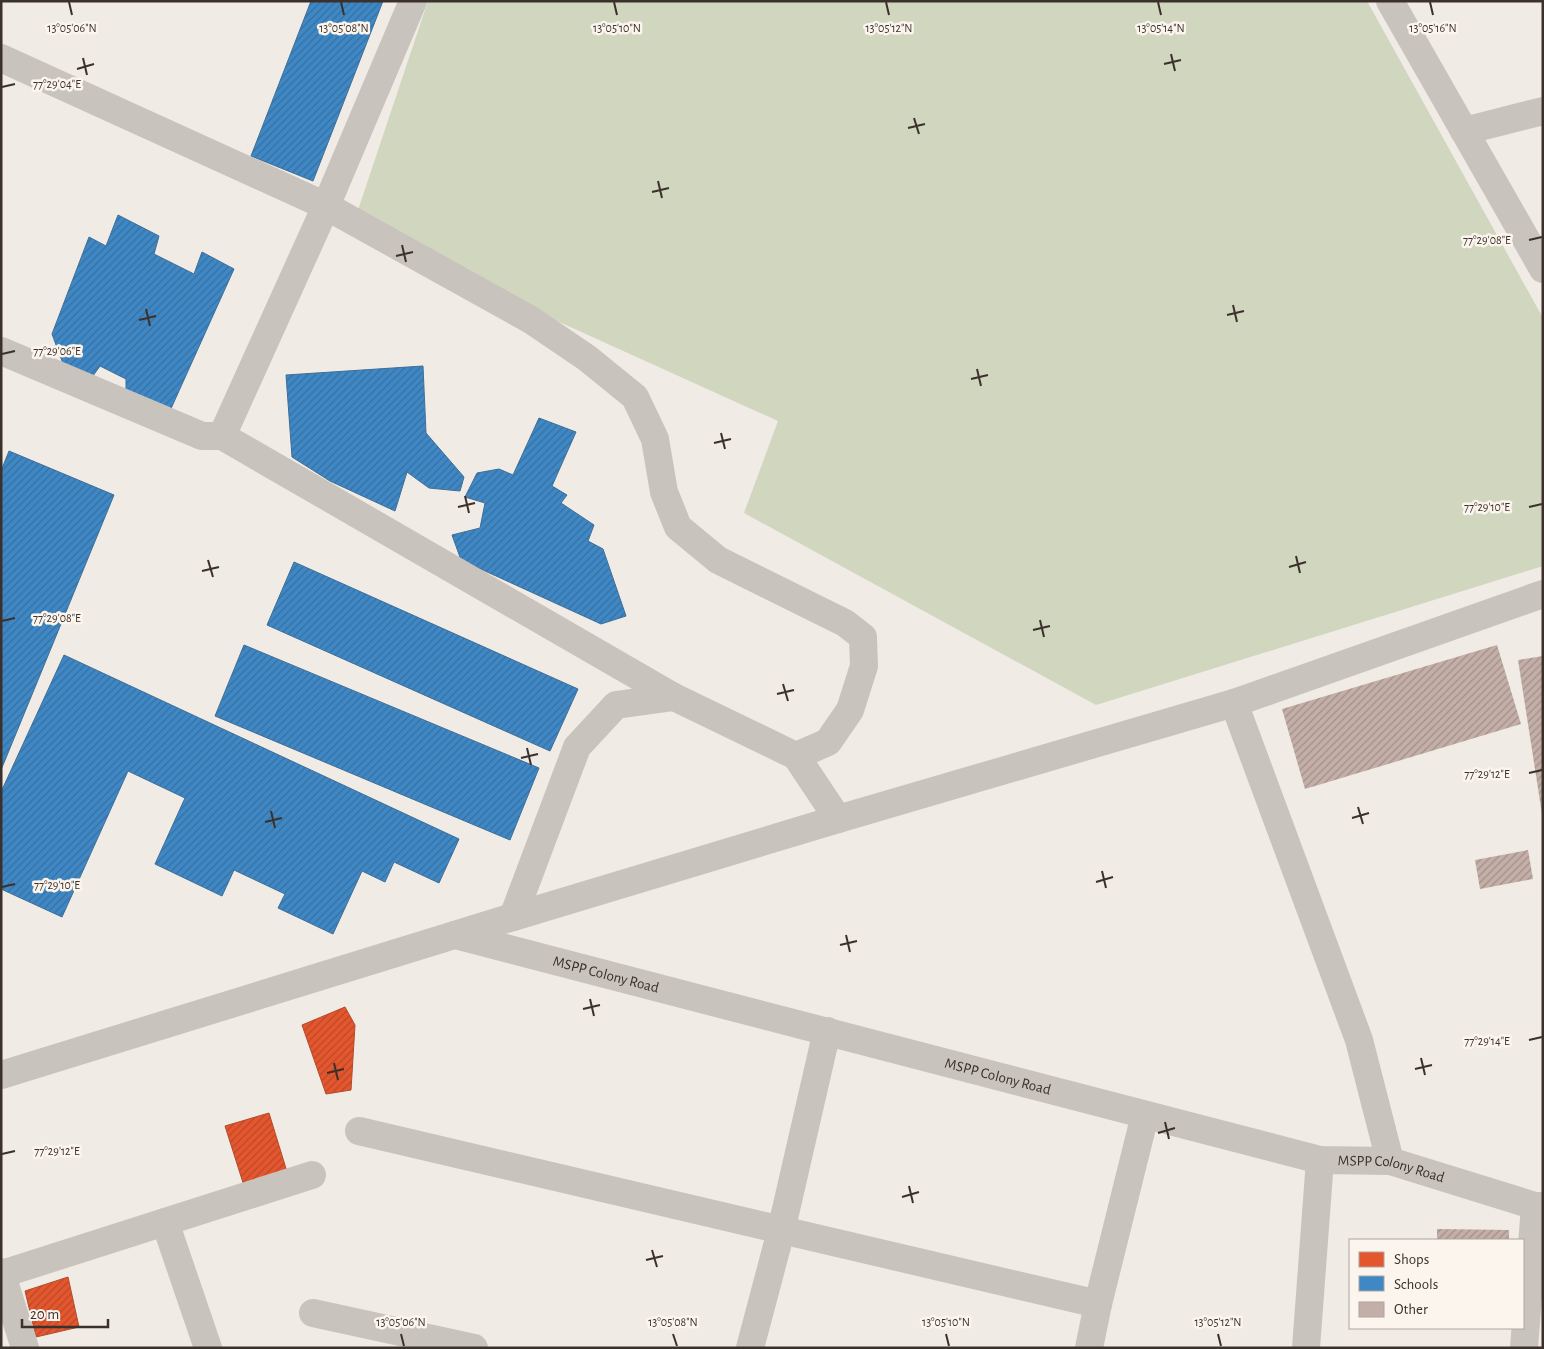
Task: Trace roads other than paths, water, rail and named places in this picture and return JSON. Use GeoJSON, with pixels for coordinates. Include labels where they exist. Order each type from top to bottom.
{"type":"FeatureCollection","features":[{"type":"Feature","properties":{"kind":"street"},"geometry":{"type":"LineString","coordinates":[[222,436],[326,206],[413,1]]}},
{"type":"Feature","properties":{"kind":"street"},"geometry":{"type":"LineString","coordinates":[[1390,1],[1543,269]]}},
{"type":"Feature","properties":{"kind":"street"},"geometry":{"type":"LineString","coordinates":[[1,58],[326,206],[531,320],[586,358],[634,398],[655,439],[664,492],[678,527],[718,560],[845,623],[863,637],[864,666],[850,710],[828,742],[796,756]]}},
{"type":"Feature","properties":{"kind":"street"},"geometry":{"type":"LineString","coordinates":[[1464,131],[1543,111]]}},
{"type":"Feature","properties":{"kind":"street"},"geometry":{"type":"LineString","coordinates":[[4,360],[202,436],[222,436],[674,697],[796,756],[838,819]]}},
{"type":"Feature","properties":{"kind":"street"},"geometry":{"type":"LineString","coordinates":[[1,1075],[513,917],[1234,703],[1543,594]]}},
{"type":"Feature","properties":{"kind":"street"},"geometry":{"type":"LineString","coordinates":[[513,917],[577,747],[616,705],[674,697]]}},
{"type":"Feature","properties":{"kind":"street"},"geometry":{"type":"LineString","coordinates":[[1234,703],[1359,1040],[1390,1161]]}},
{"type":"Feature","properties":{"kind":"street","name":"MSPP Colony Road"},"geometry":{"type":"LineString","coordinates":[[455,935],[1320,1160],[1390,1161],[1539,1206]]}},
{"type":"Feature","properties":{"kind":"street"},"geometry":{"type":"LineString","coordinates":[[750,1348],[781,1231],[827,1031]]}},
{"type":"Feature","properties":{"kind":"street"},"geometry":{"type":"LineString","coordinates":[[1089,1348],[1098,1304],[1145,1115]]}},
{"type":"Feature","properties":{"kind":"street"},"geometry":{"type":"LineString","coordinates":[[359,1131],[1098,1304]]}},
{"type":"Feature","properties":{"kind":"street"},"geometry":{"type":"LineString","coordinates":[[1306,1348],[1320,1160]]}},
{"type":"Feature","properties":{"kind":"street"},"geometry":{"type":"LineString","coordinates":[[25,1348],[1,1273],[312,1175]]}},
{"type":"Feature","properties":{"kind":"street"},"geometry":{"type":"LineString","coordinates":[[1524,1348],[1539,1206]]}},
{"type":"Feature","properties":{"kind":"street"},"geometry":{"type":"LineString","coordinates":[[165,1222],[208,1348]]}},
{"type":"Feature","properties":{"kind":"street"},"geometry":{"type":"LineString","coordinates":[[313,1313],[474,1348]]}}]}
